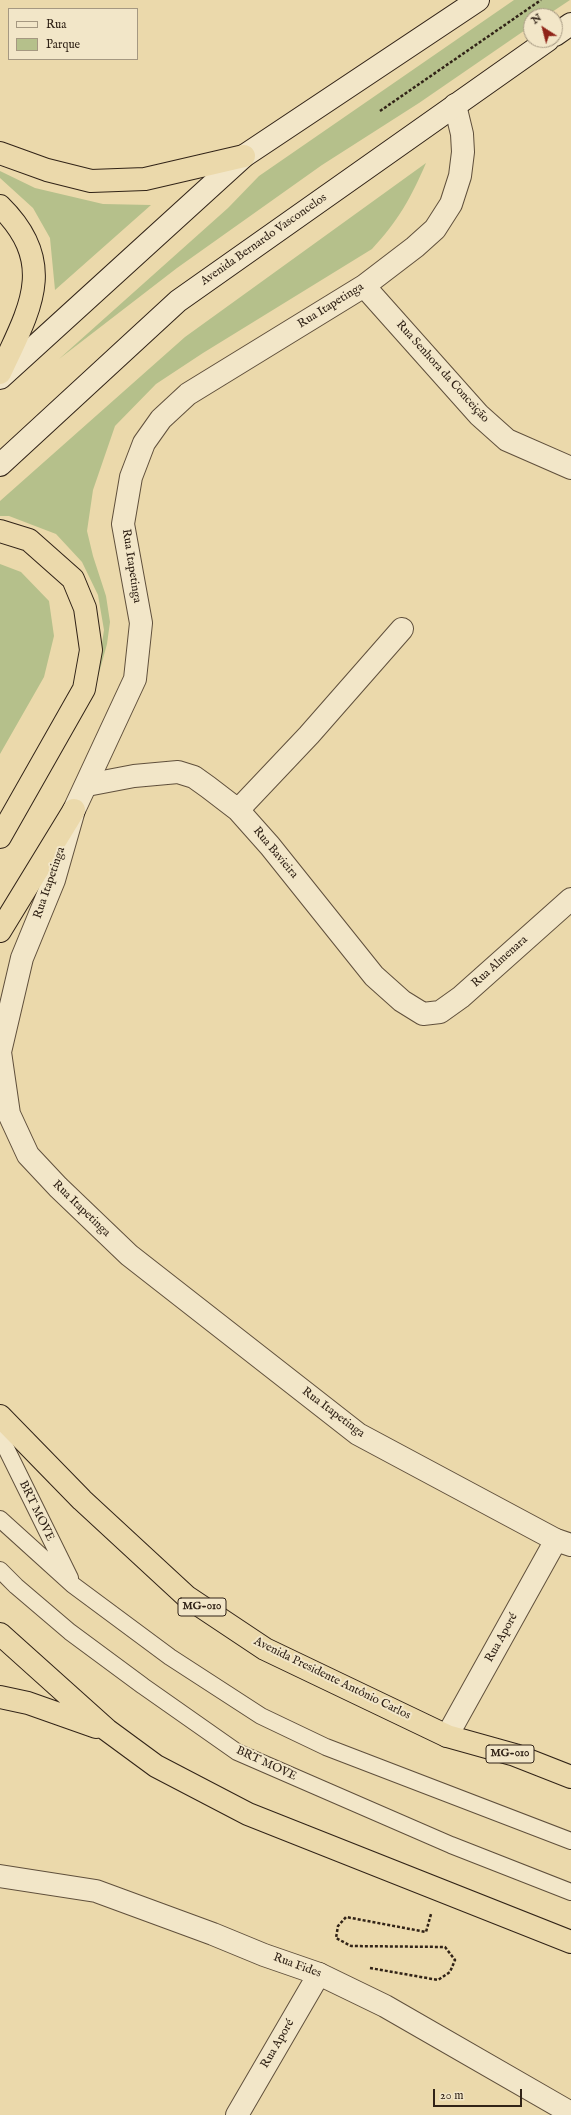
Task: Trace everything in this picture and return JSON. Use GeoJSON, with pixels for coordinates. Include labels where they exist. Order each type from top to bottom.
{"type":"FeatureCollection","features":[{"type":"Feature","properties":{"kind":"highway"},"geometry":{"type":"LineString","coordinates":[[0,152],[47,170],[91,181],[145,180],[244,156]]}},
{"type":"Feature","properties":{"kind":"highway"},"geometry":{"type":"LineString","coordinates":[[0,206],[19,227],[28,245],[36,270],[28,311],[0,373]]}},
{"type":"Feature","properties":{"kind":"highway"},"geometry":{"type":"LineString","coordinates":[[0,531],[29,540],[73,579],[86,608],[91,650],[84,689],[0,836]]}},
{"type":"Feature","properties":{"kind":"highway"},"geometry":{"type":"LineString","coordinates":[[0,931],[74,810]]}},
{"type":"Feature","properties":{"kind":"highway","name":"Avenida Presidente Antônio Carlos"},"geometry":{"type":"LineString","coordinates":[[0,1416],[82,1500],[187,1597],[265,1649],[447,1736],[515,1756],[571,1777]]}},
{"type":"Feature","properties":{"kind":"highway"},"geometry":{"type":"LineString","coordinates":[[0,1634],[107,1730],[156,1766],[248,1814],[571,1942]]}},
{"type":"Feature","properties":{"kind":"highway"},"geometry":{"type":"LineString","coordinates":[[0,1697],[28,1703],[107,1730]]}},
{"type":"Feature","properties":{"kind":"street"},"geometry":{"type":"LineString","coordinates":[[0,378],[244,156],[467,4]]}},
{"type":"Feature","properties":{"kind":"street","name":"Avenida Bernardo Vasconcelos"},"geometry":{"type":"LineString","coordinates":[[0,465],[178,300],[536,48]]}},
{"type":"Feature","properties":{"kind":"street","name":"Rua Itapetinga"},"geometry":{"type":"LineString","coordinates":[[454,105],[462,134],[463,152],[460,176],[451,204],[435,229],[364,286],[188,394],[161,419],[144,443],[131,477],[123,524],[140,623],[135,679],[74,810],[54,880],[22,958],[0,1052],[9,1114],[28,1155],[58,1187],[129,1255],[358,1434],[567,1543]]}},
{"type":"Feature","properties":{"kind":"street","name":"Rua Senhora da Conceição"},"geometry":{"type":"LineString","coordinates":[[364,286],[479,415],[507,440],[571,468]]}},
{"type":"Feature","properties":{"kind":"street"},"geometry":{"type":"LineString","coordinates":[[238,810],[309,735],[402,628]]}},
{"type":"Feature","properties":{"kind":"street","name":"Rua Bavieira"},"geometry":{"type":"LineString","coordinates":[[87,784],[134,776],[178,772],[194,777],[238,810],[270,846],[374,976],[402,1001],[423,1014]]}},
{"type":"Feature","properties":{"kind":"street","name":"Rua Almenara"},"geometry":{"type":"LineString","coordinates":[[423,1014],[440,1012],[461,996],[571,899]]}},
{"type":"Feature","properties":{"kind":"street","name":"Rua Aporé"},"geometry":{"type":"LineString","coordinates":[[447,1736],[567,1543]]}},
{"type":"Feature","properties":{"kind":"street","name":"Rua Fides"},"geometry":{"type":"LineString","coordinates":[[0,1876],[96,1891],[213,1934],[264,1955],[319,1974],[385,2006],[571,2113]]}},
{"type":"Feature","properties":{"kind":"street","name":"Rua Aporé"},"geometry":{"type":"LineString","coordinates":[[237,2115],[319,1974]]}},
{"type":"Feature","properties":{"kind":"lane","name":"BRT MOVE"},"geometry":{"type":"LineString","coordinates":[[0,1436],[73,1585]]}},
{"type":"Feature","properties":{"kind":"lane","name":"BRT MOVE"},"geometry":{"type":"LineString","coordinates":[[0,1519],[73,1585],[170,1657],[262,1716],[326,1747],[571,1841]]}},
{"type":"Feature","properties":{"kind":"lane","name":"BRT MOVE"},"geometry":{"type":"LineString","coordinates":[[0,1570],[16,1586],[70,1632],[143,1686],[237,1752],[451,1845],[571,1892]]}},
{"type":"Feature","properties":{"kind":"path"},"geometry":{"type":"LineString","coordinates":[[380,111],[541,0]]}},
{"type":"Feature","properties":{"kind":"path"},"geometry":{"type":"LineString","coordinates":[[363,1967],[438,1980],[450,1972],[456,1960],[445,1947],[351,1946],[336,1938],[338,1926],[346,1917],[426,1932],[437,1890]]}},
{"type":"Feature","properties":{"kind":"green space"},"geometry":{"type":"Polygon","coordinates":[[[514,0],[570,0],[558,8],[523,8],[523,32],[419,103],[322,165],[177,268],[59,359],[228,208],[259,176],[514,0]]]}},
{"type":"Feature","properties":{"kind":"green space"},"geometry":{"type":"Polygon","coordinates":[[[426,163],[415,187],[397,219],[372,249],[203,353],[156,384],[115,426],[93,490],[87,531],[93,556],[106,596],[110,622],[107,644],[96,684],[104,630],[98,595],[82,562],[56,534],[9,516],[0,516],[0,501],[185,337],[426,163]]]}},
{"type":"Feature","properties":{"kind":"green space"},"geometry":{"type":"Polygon","coordinates":[[[0,171],[35,188],[103,204],[151,205],[55,290],[50,238],[33,208],[0,178],[0,171]]]}},
{"type":"Feature","properties":{"kind":"green space"},"geometry":{"type":"Polygon","coordinates":[[[0,564],[21,572],[49,601],[54,636],[44,677],[0,754],[0,564]]]}}]}
